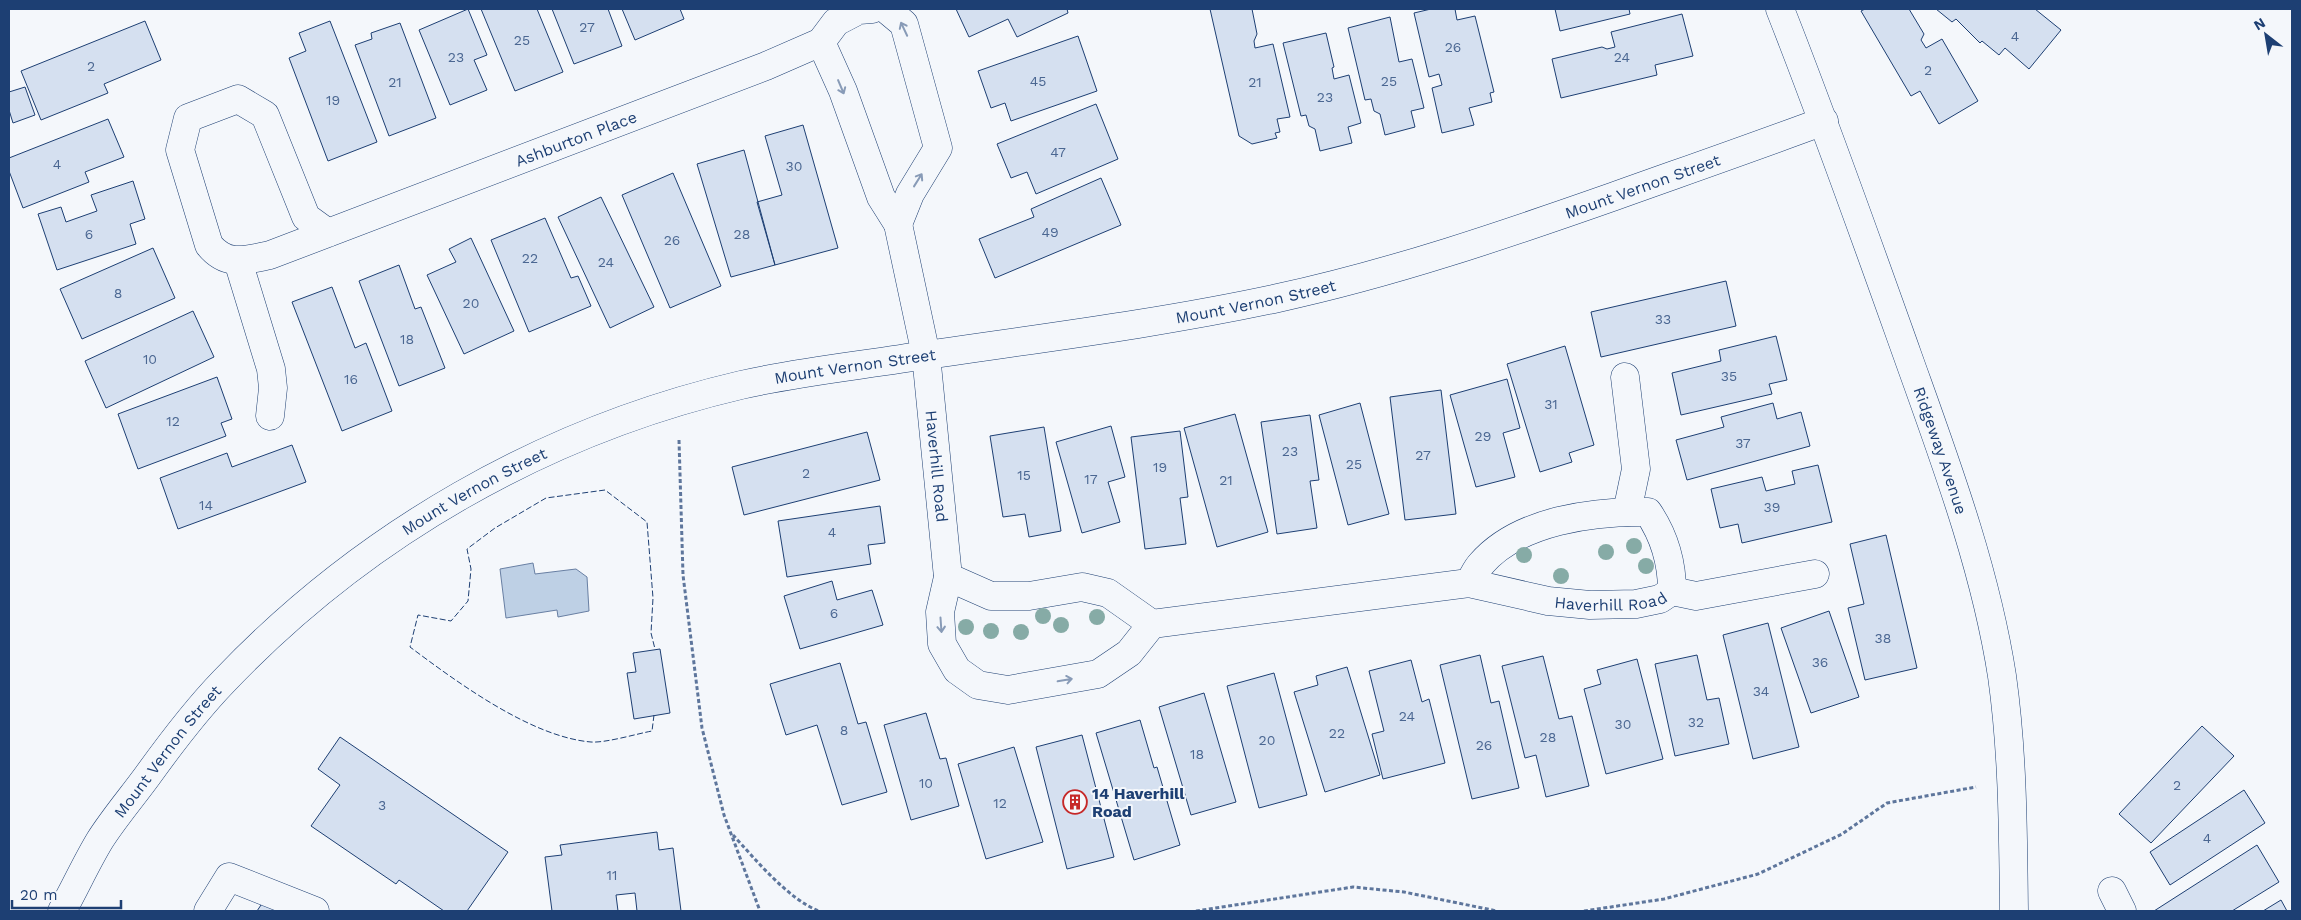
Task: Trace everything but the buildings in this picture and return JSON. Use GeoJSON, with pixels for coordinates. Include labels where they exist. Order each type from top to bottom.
{"type":"FeatureCollection","features":[{"type":"Feature","properties":{"kind":"street"},"geometry":{"type":"LineString","coordinates":[[872,9],[859,10],[836,22],[821,42],[843,91],[881,197],[898,224],[926,355]]}},
{"type":"Feature","properties":{"kind":"street"},"geometry":{"type":"LineString","coordinates":[[886,9],[904,24],[938,148],[910,194],[898,224]]}},
{"type":"Feature","properties":{"kind":"street","name":"Ridgeway Avenue"},"geometry":{"type":"LineString","coordinates":[[1780,9],[1824,121],[1948,469],[1979,571],[2002,675],[2013,793],[2014,911]]}},
{"type":"Feature","properties":{"kind":"street","name":"Ashburton Place"},"geometry":{"type":"LineString","coordinates":[[238,261],[270,255],[723,83],[821,42]]}},
{"type":"Feature","properties":{"kind":"street"},"geometry":{"type":"LineString","coordinates":[[270,416],[273,388],[271,369],[238,261],[218,256],[209,245],[180,150],[188,118],[238,99],[265,115],[306,217],[328,233]]}},
{"type":"Feature","properties":{"kind":"street","name":"Mount Vernon Street"},"geometry":{"type":"LineString","coordinates":[[62,911],[101,838],[188,724],[223,682],[286,622],[375,550],[439,508],[522,462],[628,418],[743,385],[827,369],[1151,323],[1360,279],[1461,250],[1824,121]]}},
{"type":"Feature","properties":{"kind":"street","name":"Haverhill Road"},"geometry":{"type":"LineString","coordinates":[[926,355],[948,577],[940,612],[942,644],[957,670],[978,685],[1008,690],[1098,674],[1128,653],[1152,624],[1469,583],[1548,601],[1590,605],[1636,604],[1660,599],[1672,591],[1672,569],[1661,531],[1648,512],[1627,512],[1577,516],[1532,529],[1499,548],[1481,564],[1469,583]]}},
{"type":"Feature","properties":{"kind":"street"},"geometry":{"type":"LineString","coordinates":[[1625,378],[1636,469],[1627,512]]}},
{"type":"Feature","properties":{"kind":"street"},"geometry":{"type":"LineString","coordinates":[[1672,591],[1696,596],[1815,574]]}},
{"type":"Feature","properties":{"kind":"street"},"geometry":{"type":"LineString","coordinates":[[948,577],[991,596],[1029,596],[1082,587],[1108,593],[1152,624]]}},
{"type":"Feature","properties":{"kind":"street"},"geometry":{"type":"LineString","coordinates":[[208,911],[229,877],[315,911]]}},
{"type":"Feature","properties":{"kind":"path"},"geometry":{"type":"LineString","coordinates":[[679,440],[683,576],[702,728],[724,815],[760,911]]}},
{"type":"Feature","properties":{"kind":"path"},"geometry":{"type":"LineString","coordinates":[[1584,911],[1664,899],[1758,874],[1842,834],[1888,803],[1976,787]]}},
{"type":"Feature","properties":{"kind":"path"},"geometry":{"type":"LineString","coordinates":[[731,833],[766,872],[810,908],[819,911]]}},
{"type":"Feature","properties":{"kind":"path"},"geometry":{"type":"LineString","coordinates":[[1196,911],[1353,887],[1404,892],[1497,911]]}},
{"type":"Feature","properties":{"kind":"water"},"geometry":{"type":"Polygon","coordinates":[[[533,563],[535,574],[576,569],[587,577],[589,611],[558,617],[557,610],[506,618],[500,569],[533,563]]]}},
{"type":"Feature","properties":{"kind":"fence"},"geometry":{"type":"LineString","coordinates":[[654,715],[652,731],[597,742],[568,738],[544,730],[496,706],[410,647],[418,615],[451,621],[468,601],[471,569],[467,549],[495,528],[546,498],[605,490],[647,522],[653,598],[651,633],[655,649]]}},
{"type":"Feature","properties":{"kind":"place","name":"14 Haverhill Road"},"geometry":{"type":"Point","coordinates":[1075,802]}}]}
